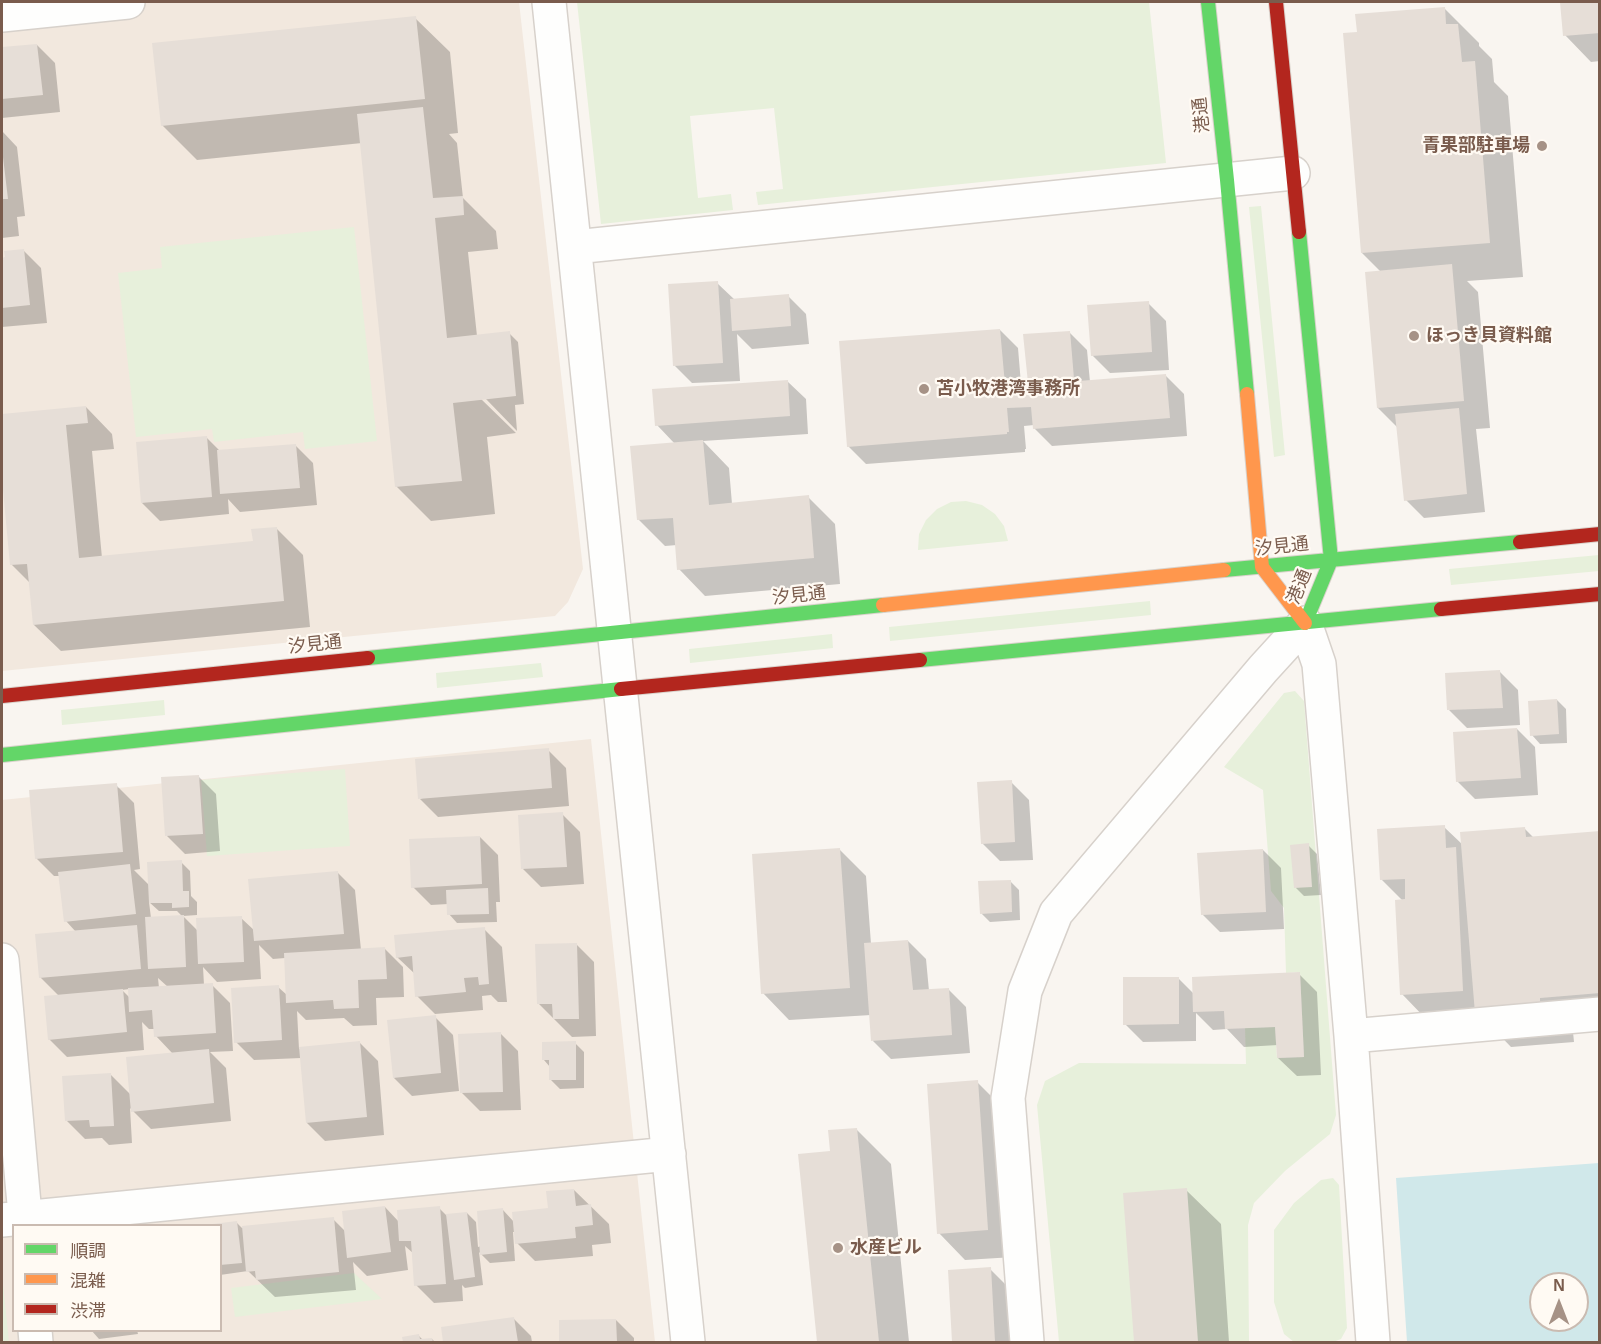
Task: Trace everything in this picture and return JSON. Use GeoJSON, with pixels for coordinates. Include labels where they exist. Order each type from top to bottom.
{"type":"FeatureCollection","features":[{"type":"Feature","properties":{"kind":"street"},"geometry":{"type":"LineString","coordinates":[[2,15],[128,2]]}},
{"type":"Feature","properties":{"kind":"street"},"geometry":{"type":"LineString","coordinates":[[549,2],[688,1342]]}},
{"type":"Feature","properties":{"kind":"street","name":"港通"},"geometry":{"type":"LineString","coordinates":[[1208,2],[1227,180],[1262,567],[1305,623]]}},
{"type":"Feature","properties":{"kind":"street","name":"港通"},"geometry":{"type":"LineString","coordinates":[[1276,2],[1331,560],[1305,623]]}},
{"type":"Feature","properties":{"kind":"street"},"geometry":{"type":"LineString","coordinates":[[575,248],[1293,173]]}},
{"type":"Feature","properties":{"kind":"street","name":"汐見通"},"geometry":{"type":"LineString","coordinates":[[2,696],[1599,534]]}},
{"type":"Feature","properties":{"kind":"street"},"geometry":{"type":"LineString","coordinates":[[2,754],[621,689],[1599,594]]}},
{"type":"Feature","properties":{"kind":"street"},"geometry":{"type":"LineString","coordinates":[[1305,623],[1319,664],[1351,1036],[1373,1342]]}},
{"type":"Feature","properties":{"kind":"street"},"geometry":{"type":"LineString","coordinates":[[1027,1342],[1008,1098],[1025,992],[1056,913],[1263,669],[1305,623]]}},
{"type":"Feature","properties":{"kind":"street"},"geometry":{"type":"LineString","coordinates":[[2,960],[17,1221],[669,1154]]}},
{"type":"Feature","properties":{"kind":"street"},"geometry":{"type":"LineString","coordinates":[[1351,1036],[1599,1014]]}},
{"type":"Feature","properties":{"kind":"shaded area"},"geometry":{"type":"Polygon","coordinates":[[[2,2],[519,2],[583,569],[568,602],[555,616],[2,671],[2,2]]]}},
{"type":"Feature","properties":{"kind":"shaded area"},"geometry":{"type":"Polygon","coordinates":[[[591,739],[655,1342],[2,1342],[2,800],[591,739]]]}},
{"type":"Feature","properties":{"kind":"green space"},"geometry":{"type":"Polygon","coordinates":[[[577,2],[1149,2],[1166,163],[758,205],[756,192],[783,189],[774,108],[690,116],[698,198],[731,194],[733,210],[601,224],[577,2]]]}},
{"type":"Feature","properties":{"kind":"green space"},"geometry":{"type":"Polygon","coordinates":[[[1261,206],[1285,455],[1274,457],[1249,207],[1261,206]]]}},
{"type":"Feature","properties":{"kind":"green space"},"geometry":{"type":"Polygon","coordinates":[[[354,227],[377,441],[305,449],[303,432],[214,442],[212,429],[136,437],[118,273],[162,268],[160,247],[354,227]]]}},
{"type":"Feature","properties":{"kind":"green space"},"geometry":{"type":"Polygon","coordinates":[[[966,501],[982,505],[995,514],[1004,526],[1008,541],[918,550],[919,534],[926,520],[937,509],[951,502],[966,501]]]}},
{"type":"Feature","properties":{"kind":"green space"},"geometry":{"type":"Polygon","coordinates":[[[1599,555],[1599,571],[1451,585],[1449,569],[1599,555]]]}},
{"type":"Feature","properties":{"kind":"green space"},"geometry":{"type":"Polygon","coordinates":[[[1150,601],[1151,615],[890,641],[889,627],[1150,601]]]}},
{"type":"Feature","properties":{"kind":"green space"},"geometry":{"type":"Polygon","coordinates":[[[832,634],[833,648],[690,663],[689,649],[832,634]]]}},
{"type":"Feature","properties":{"kind":"green space"},"geometry":{"type":"Polygon","coordinates":[[[541,663],[543,677],[437,688],[436,673],[541,663]]]}},
{"type":"Feature","properties":{"kind":"green space"},"geometry":{"type":"Polygon","coordinates":[[[1295,691],[1304,701],[1336,1115],[1330,1134],[1285,1171],[1254,1203],[1248,1225],[1249,1342],[1059,1342],[1037,1105],[1045,1081],[1079,1063],[1246,1064],[1245,1028],[1275,1027],[1277,1058],[1304,1057],[1300,972],[1286,973],[1284,908],[1271,891],[1263,790],[1224,767],[1284,693],[1295,691]]]}},
{"type":"Feature","properties":{"kind":"green space"},"geometry":{"type":"Polygon","coordinates":[[[164,700],[165,715],[62,725],[61,710],[164,700]]]}},
{"type":"Feature","properties":{"kind":"green space"},"geometry":{"type":"Polygon","coordinates":[[[345,769],[350,846],[207,856],[201,780],[345,769]]]}},
{"type":"Feature","properties":{"kind":"green space"},"geometry":{"type":"Polygon","coordinates":[[[1333,1178],[1339,1185],[1347,1328],[1341,1339],[1333,1342],[1294,1342],[1284,1334],[1274,1302],[1274,1230],[1294,1203],[1321,1180],[1333,1178]]]}},
{"type":"Feature","properties":{"kind":"green space"},"geometry":{"type":"Polygon","coordinates":[[[354,1273],[382,1299],[235,1317],[231,1288],[354,1273]]]}},
{"type":"Feature","properties":{"kind":"green space"},"geometry":{"type":"Polygon","coordinates":[[[2,1282],[3,1284],[9,1342],[2,1342],[2,1282]]]}},
{"type":"Feature","properties":{"kind":"water"},"geometry":{"type":"Polygon","coordinates":[[[1599,1163],[1599,1342],[1407,1342],[1396,1178],[1599,1163]]]}},
{"type":"Feature","properties":{"kind":"building"},"geometry":{"type":"Polygon","coordinates":[[[1560,2],[1600,2],[1600,33],[1563,36],[1560,2]]]}},
{"type":"Feature","properties":{"kind":"building"},"geometry":{"type":"Polygon","coordinates":[[[1445,7],[1446,24],[1458,24],[1462,62],[1475,61],[1490,243],[1361,253],[1343,33],[1357,32],[1355,14],[1445,7]]]}},
{"type":"Feature","properties":{"kind":"building"},"geometry":{"type":"Polygon","coordinates":[[[416,16],[425,99],[161,126],[152,43],[416,16]]]}},
{"type":"Feature","properties":{"kind":"building"},"geometry":{"type":"Polygon","coordinates":[[[37,44],[43,95],[2,99],[2,47],[37,44]]]}},
{"type":"Feature","properties":{"kind":"building"},"geometry":{"type":"Polygon","coordinates":[[[423,107],[433,198],[463,196],[464,215],[435,218],[447,338],[510,331],[516,396],[453,403],[462,481],[395,487],[357,114],[423,107]]]}},
{"type":"Feature","properties":{"kind":"building"},"geometry":{"type":"Polygon","coordinates":[[[3,157],[8,199],[2,199],[3,157]]]}},
{"type":"Feature","properties":{"kind":"building"},"geometry":{"type":"Polygon","coordinates":[[[24,249],[30,305],[2,308],[4,251],[24,249]]]}},
{"type":"Feature","properties":{"kind":"building","name":"ほっき貝資料館"},"geometry":{"type":"Polygon","coordinates":[[[1452,264],[1464,401],[1377,408],[1365,272],[1452,264]]]}},
{"type":"Feature","properties":{"kind":"building"},"geometry":{"type":"Polygon","coordinates":[[[718,281],[723,363],[673,366],[668,284],[718,281]]]}},
{"type":"Feature","properties":{"kind":"building"},"geometry":{"type":"Polygon","coordinates":[[[789,294],[791,326],[732,331],[730,299],[789,294]]]}},
{"type":"Feature","properties":{"kind":"building"},"geometry":{"type":"Polygon","coordinates":[[[1149,301],[1152,352],[1091,356],[1087,305],[1149,301]]]}},
{"type":"Feature","properties":{"kind":"building","name":"苫小牧港湾事務所"},"geometry":{"type":"Polygon","coordinates":[[[1000,329],[1006,396],[1030,394],[1029,385],[1166,374],[1170,418],[1033,429],[1031,407],[1007,408],[1009,432],[1007,434],[847,447],[839,341],[1000,329]]]}},
{"type":"Feature","properties":{"kind":"building"},"geometry":{"type":"Polygon","coordinates":[[[1070,331],[1074,379],[1028,383],[1023,334],[1070,331]]]}},
{"type":"Feature","properties":{"kind":"building"},"geometry":{"type":"Polygon","coordinates":[[[788,380],[790,416],[655,426],[652,389],[788,380]]]}},
{"type":"Feature","properties":{"kind":"building"},"geometry":{"type":"Polygon","coordinates":[[[86,406],[88,423],[66,425],[79,558],[253,541],[251,529],[277,527],[284,601],[33,625],[27,564],[10,565],[2,479],[2,414],[86,406]]]}},
{"type":"Feature","properties":{"kind":"building"},"geometry":{"type":"Polygon","coordinates":[[[1459,408],[1467,494],[1404,501],[1395,414],[1459,408]]]}},
{"type":"Feature","properties":{"kind":"building"},"geometry":{"type":"Polygon","coordinates":[[[207,436],[212,497],[141,503],[136,442],[207,436]]]}},
{"type":"Feature","properties":{"kind":"building"},"geometry":{"type":"Polygon","coordinates":[[[703,440],[709,505],[809,495],[814,558],[677,570],[673,518],[637,520],[630,446],[703,440]]]}},
{"type":"Feature","properties":{"kind":"building"},"geometry":{"type":"Polygon","coordinates":[[[296,444],[300,488],[220,494],[217,450],[296,444]]]}},
{"type":"Feature","properties":{"kind":"building"},"geometry":{"type":"Polygon","coordinates":[[[1500,670],[1503,708],[1447,710],[1445,673],[1500,670]]]}},
{"type":"Feature","properties":{"kind":"building"},"geometry":{"type":"Polygon","coordinates":[[[1557,699],[1559,734],[1530,736],[1528,701],[1557,699]]]}},
{"type":"Feature","properties":{"kind":"building"},"geometry":{"type":"Polygon","coordinates":[[[1517,728],[1521,778],[1456,782],[1453,732],[1517,728]]]}},
{"type":"Feature","properties":{"kind":"building"},"geometry":{"type":"Polygon","coordinates":[[[549,748],[552,788],[418,799],[415,759],[549,748]]]}},
{"type":"Feature","properties":{"kind":"building"},"geometry":{"type":"Polygon","coordinates":[[[199,775],[203,834],[165,836],[161,777],[199,775]]]}},
{"type":"Feature","properties":{"kind":"building"},"geometry":{"type":"Polygon","coordinates":[[[1012,780],[1015,842],[981,844],[977,782],[1012,780]]]}},
{"type":"Feature","properties":{"kind":"building"},"geometry":{"type":"Polygon","coordinates":[[[117,783],[123,852],[35,859],[29,790],[117,783]]]}},
{"type":"Feature","properties":{"kind":"building"},"geometry":{"type":"Polygon","coordinates":[[[563,812],[567,867],[521,869],[518,815],[563,812]]]}},
{"type":"Feature","properties":{"kind":"building"},"geometry":{"type":"Polygon","coordinates":[[[1445,825],[1446,848],[1456,847],[1463,991],[1400,995],[1395,900],[1405,899],[1405,879],[1380,880],[1377,829],[1445,825]]]}},
{"type":"Feature","properties":{"kind":"building"},"geometry":{"type":"Polygon","coordinates":[[[1525,827],[1526,837],[1600,831],[1600,993],[1540,998],[1540,1008],[1475,1013],[1460,832],[1525,827]]]}},
{"type":"Feature","properties":{"kind":"building"},"geometry":{"type":"Polygon","coordinates":[[[480,836],[482,884],[411,888],[409,839],[480,836]]]}},
{"type":"Feature","properties":{"kind":"building"},"geometry":{"type":"Polygon","coordinates":[[[1309,843],[1312,887],[1294,888],[1290,845],[1309,843]]]}},
{"type":"Feature","properties":{"kind":"building"},"geometry":{"type":"Polygon","coordinates":[[[840,848],[850,988],[761,994],[752,854],[840,848]]]}},
{"type":"Feature","properties":{"kind":"building"},"geometry":{"type":"Polygon","coordinates":[[[1263,849],[1266,912],[1201,915],[1197,853],[1263,849]]]}},
{"type":"Feature","properties":{"kind":"building"},"geometry":{"type":"Polygon","coordinates":[[[182,860],[183,891],[189,891],[189,907],[172,908],[172,903],[149,903],[147,862],[182,860]]]}},
{"type":"Feature","properties":{"kind":"building"},"geometry":{"type":"Polygon","coordinates":[[[130,864],[136,914],[64,922],[58,872],[130,864]]]}},
{"type":"Feature","properties":{"kind":"building"},"geometry":{"type":"Polygon","coordinates":[[[338,871],[344,934],[254,941],[248,879],[338,871]]]}},
{"type":"Feature","properties":{"kind":"building"},"geometry":{"type":"Polygon","coordinates":[[[1011,880],[1012,912],[980,914],[978,881],[1011,880]]]}},
{"type":"Feature","properties":{"kind":"building"},"geometry":{"type":"Polygon","coordinates":[[[488,888],[489,914],[447,915],[446,890],[488,888]]]}},
{"type":"Feature","properties":{"kind":"building"},"geometry":{"type":"Polygon","coordinates":[[[184,915],[186,967],[148,969],[145,917],[184,915]]]}},
{"type":"Feature","properties":{"kind":"building"},"geometry":{"type":"Polygon","coordinates":[[[242,916],[244,962],[198,964],[196,918],[242,916]]]}},
{"type":"Feature","properties":{"kind":"building"},"geometry":{"type":"Polygon","coordinates":[[[137,925],[141,969],[39,978],[35,934],[137,925]]]}},
{"type":"Feature","properties":{"kind":"building"},"geometry":{"type":"Polygon","coordinates":[[[485,927],[489,984],[479,985],[478,977],[464,978],[466,992],[415,997],[412,956],[396,958],[394,935],[485,927]]]}},
{"type":"Feature","properties":{"kind":"building"},"geometry":{"type":"Polygon","coordinates":[[[908,940],[913,990],[949,988],[952,1035],[871,1041],[864,943],[908,940]]]}},
{"type":"Feature","properties":{"kind":"building"},"geometry":{"type":"Polygon","coordinates":[[[577,943],[579,1019],[553,1019],[552,1004],[537,1004],[535,944],[577,943]]]}},
{"type":"Feature","properties":{"kind":"building"},"geometry":{"type":"Polygon","coordinates":[[[385,947],[387,979],[358,980],[359,1008],[334,1009],[333,1000],[286,1003],[284,953],[385,947]]]}},
{"type":"Feature","properties":{"kind":"building"},"geometry":{"type":"Polygon","coordinates":[[[1300,972],[1304,1057],[1277,1058],[1275,1027],[1225,1029],[1224,1011],[1193,1012],[1192,977],[1300,972]]]}},
{"type":"Feature","properties":{"kind":"building"},"geometry":{"type":"Polygon","coordinates":[[[1123,977],[1179,977],[1179,1024],[1123,1025],[1123,977]]]}},
{"type":"Feature","properties":{"kind":"building"},"geometry":{"type":"Polygon","coordinates":[[[213,983],[216,1033],[154,1037],[152,1010],[129,1012],[128,988],[213,983]]]}},
{"type":"Feature","properties":{"kind":"building"},"geometry":{"type":"Polygon","coordinates":[[[279,985],[282,1040],[234,1043],[231,988],[279,985]]]}},
{"type":"Feature","properties":{"kind":"building"},"geometry":{"type":"Polygon","coordinates":[[[123,989],[127,1032],[48,1040],[44,996],[123,989]]]}},
{"type":"Feature","properties":{"kind":"building"},"geometry":{"type":"Polygon","coordinates":[[[436,1015],[441,1073],[393,1078],[387,1020],[436,1015]]]}},
{"type":"Feature","properties":{"kind":"building"},"geometry":{"type":"Polygon","coordinates":[[[501,1032],[503,1092],[460,1093],[458,1034],[501,1032]]]}},
{"type":"Feature","properties":{"kind":"building"},"geometry":{"type":"Polygon","coordinates":[[[360,1041],[367,1117],[306,1123],[299,1047],[360,1041]]]}},
{"type":"Feature","properties":{"kind":"building"},"geometry":{"type":"Polygon","coordinates":[[[576,1041],[576,1080],[549,1080],[549,1060],[542,1060],[542,1042],[576,1041]]]}},
{"type":"Feature","properties":{"kind":"building"},"geometry":{"type":"Polygon","coordinates":[[[209,1049],[214,1103],[131,1112],[126,1057],[209,1049]]]}},
{"type":"Feature","properties":{"kind":"building"},"geometry":{"type":"Polygon","coordinates":[[[111,1073],[114,1126],[90,1127],[89,1120],[65,1121],[62,1076],[111,1073]]]}},
{"type":"Feature","properties":{"kind":"building"},"geometry":{"type":"Polygon","coordinates":[[[978,1080],[988,1230],[937,1234],[927,1084],[978,1080]]]}},
{"type":"Feature","properties":{"kind":"building","name":"水産ビル"},"geometry":{"type":"Polygon","coordinates":[[[857,1128],[879,1342],[817,1342],[798,1154],[830,1151],[828,1130],[857,1128]]]}},
{"type":"Feature","properties":{"kind":"building"},"geometry":{"type":"Polygon","coordinates":[[[1187,1188],[1198,1342],[1134,1342],[1123,1193],[1187,1188]]]}},
{"type":"Feature","properties":{"kind":"building"},"geometry":{"type":"Polygon","coordinates":[[[574,1189],[576,1206],[591,1204],[593,1225],[575,1227],[576,1238],[515,1244],[512,1212],[548,1208],[546,1191],[574,1189]]]}},
{"type":"Feature","properties":{"kind":"building"},"geometry":{"type":"Polygon","coordinates":[[[385,1206],[391,1252],[347,1258],[342,1211],[385,1206]]]}},
{"type":"Feature","properties":{"kind":"building"},"geometry":{"type":"Polygon","coordinates":[[[440,1206],[446,1284],[414,1286],[411,1241],[399,1241],[397,1210],[440,1206]]]}},
{"type":"Feature","properties":{"kind":"building"},"geometry":{"type":"Polygon","coordinates":[[[503,1208],[507,1252],[480,1255],[477,1211],[503,1208]]]}},
{"type":"Feature","properties":{"kind":"building"},"geometry":{"type":"Polygon","coordinates":[[[467,1212],[475,1277],[454,1280],[446,1214],[467,1212]]]}},
{"type":"Feature","properties":{"kind":"building"},"geometry":{"type":"Polygon","coordinates":[[[334,1217],[339,1272],[256,1280],[255,1271],[246,1272],[242,1226],[334,1217]]]}},
{"type":"Feature","properties":{"kind":"building"},"geometry":{"type":"Polygon","coordinates":[[[237,1221],[242,1263],[222,1265],[222,1224],[213,1224],[237,1221]]]}},
{"type":"Feature","properties":{"kind":"building"},"geometry":{"type":"Polygon","coordinates":[[[991,1267],[995,1342],[952,1342],[948,1270],[991,1267]]]}},
{"type":"Feature","properties":{"kind":"building"},"geometry":{"type":"Polygon","coordinates":[[[514,1317],[518,1342],[443,1342],[441,1327],[514,1317]]]}},
{"type":"Feature","properties":{"kind":"building"},"geometry":{"type":"Polygon","coordinates":[[[616,1319],[617,1342],[559,1342],[559,1320],[616,1319]]]}},
{"type":"Feature","properties":{"kind":"building"},"geometry":{"type":"Polygon","coordinates":[[[419,1334],[420,1339],[432,1338],[433,1342],[403,1342],[402,1337],[419,1334]]]}},
{"type":"Feature","properties":{"kind":"traffic: fast"},"geometry":{"type":"LineString","coordinates":[[1208,2],[1247,394]]}},
{"type":"Feature","properties":{"kind":"traffic: fast"},"geometry":{"type":"LineString","coordinates":[[1299,232],[1331,560],[1305,623]]}},
{"type":"Feature","properties":{"kind":"traffic: fast"},"geometry":{"type":"LineString","coordinates":[[1224,570],[1520,542]]}},
{"type":"Feature","properties":{"kind":"traffic: fast"},"geometry":{"type":"LineString","coordinates":[[368,658],[883,605]]}},
{"type":"Feature","properties":{"kind":"traffic: fast"},"geometry":{"type":"LineString","coordinates":[[920,660],[1441,609]]}},
{"type":"Feature","properties":{"kind":"traffic: fast"},"geometry":{"type":"LineString","coordinates":[[2,755],[621,689]]}},
{"type":"Feature","properties":{"kind":"traffic: slow"},"geometry":{"type":"LineString","coordinates":[[1247,394],[1262,567],[1305,623]]}},
{"type":"Feature","properties":{"kind":"traffic: slow"},"geometry":{"type":"LineString","coordinates":[[883,605],[1224,570]]}},
{"type":"Feature","properties":{"kind":"traffic: jam"},"geometry":{"type":"LineString","coordinates":[[1276,2],[1299,232]]}},
{"type":"Feature","properties":{"kind":"traffic: jam"},"geometry":{"type":"LineString","coordinates":[[1520,542],[1600,534]]}},
{"type":"Feature","properties":{"kind":"traffic: jam"},"geometry":{"type":"LineString","coordinates":[[1441,609],[1600,594]]}},
{"type":"Feature","properties":{"kind":"traffic: jam"},"geometry":{"type":"LineString","coordinates":[[2,696],[368,658]]}},
{"type":"Feature","properties":{"kind":"traffic: jam"},"geometry":{"type":"LineString","coordinates":[[621,689],[920,660]]}},
{"type":"Feature","properties":{"kind":"place","name":"青果部駐車場"},"geometry":{"type":"Point","coordinates":[1542,146]}},
{"type":"Feature","properties":{"kind":"place","name":"ほっき貝資料館"},"geometry":{"type":"Point","coordinates":[1414,336]}},
{"type":"Feature","properties":{"kind":"place","name":"苫小牧港湾事務所"},"geometry":{"type":"Point","coordinates":[924,389]}},
{"type":"Feature","properties":{"kind":"place","name":"水産ビル"},"geometry":{"type":"Point","coordinates":[838,1248]}}]}
